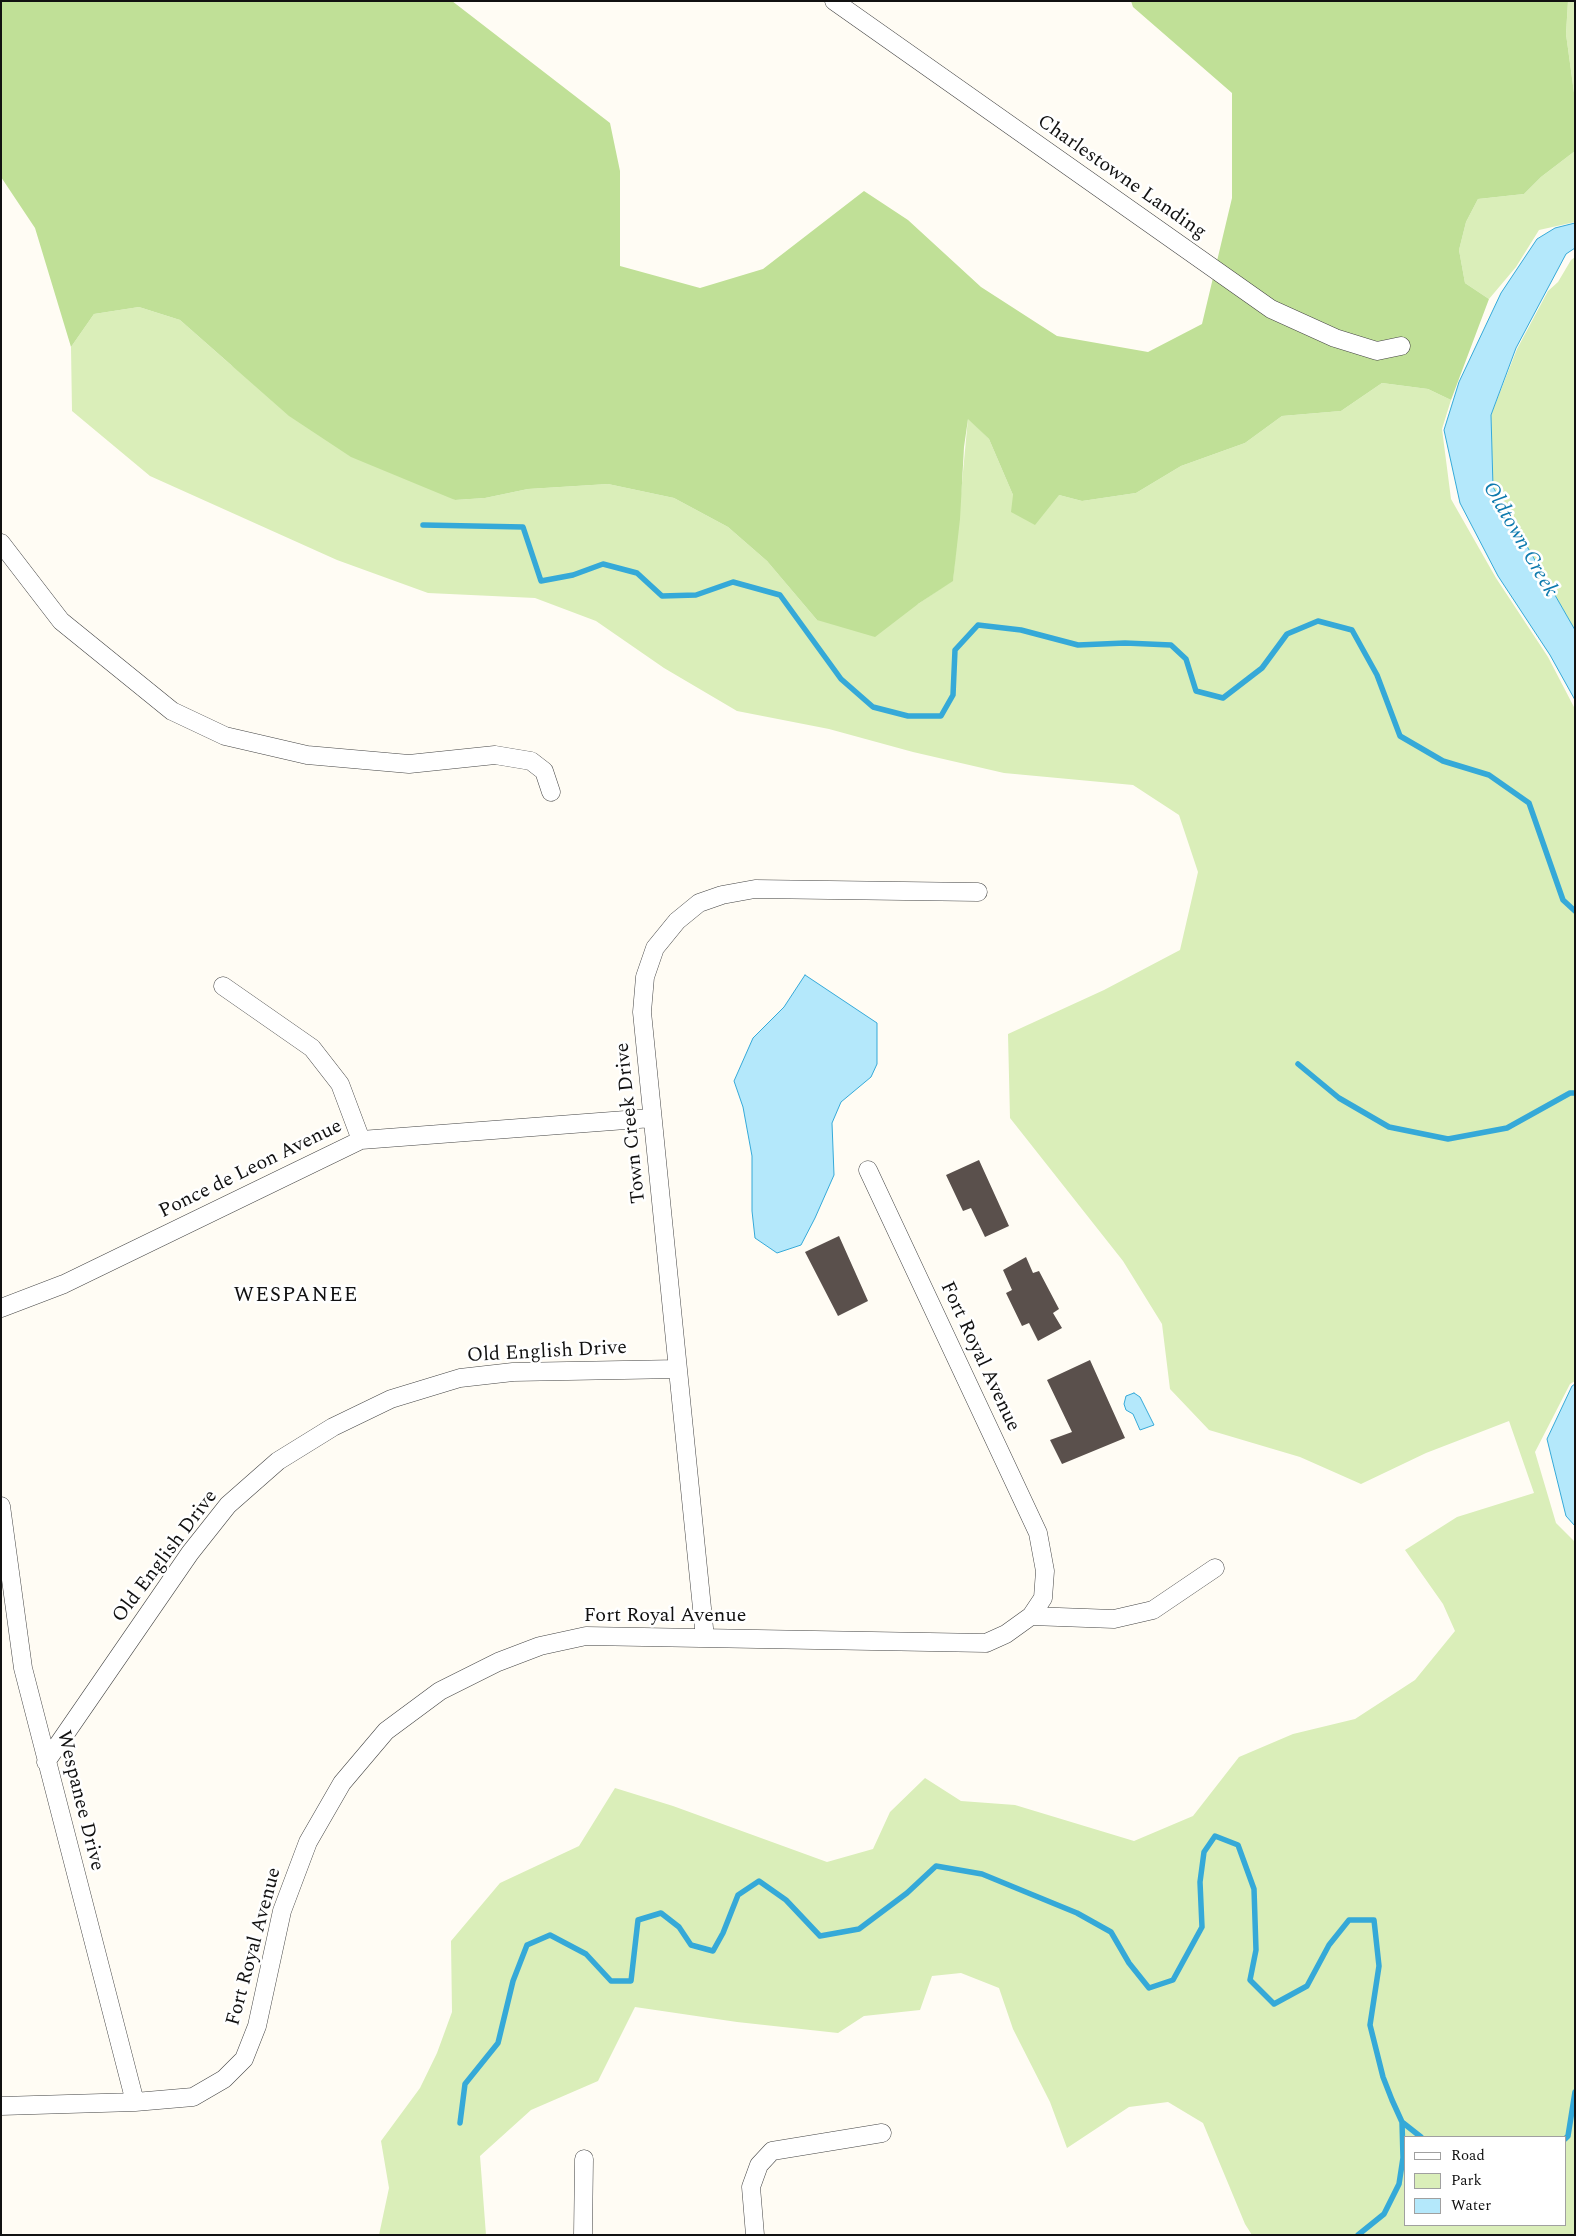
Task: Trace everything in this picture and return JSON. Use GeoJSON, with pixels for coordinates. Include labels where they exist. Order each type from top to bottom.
{"type":"FeatureCollection","features":[{"type":"Feature","properties":{"kind":"street","name":"Charlestowne Landing"},"geometry":{"type":"LineString","coordinates":[[834,1],[1271,309],[1335,338],[1376,351],[1401,346]]}},
{"type":"Feature","properties":{"kind":"street"},"geometry":{"type":"LineString","coordinates":[[1,543],[61,622],[172,712],[225,736],[307,755],[399,763],[495,755],[531,761],[544,771],[551,792]]}},
{"type":"Feature","properties":{"kind":"street","name":"Town Creek Drive"},"geometry":{"type":"LineString","coordinates":[[705,1638],[642,1012],[644,977],[656,948],[677,921],[699,904],[722,895],[755,889],[978,892]]}},
{"type":"Feature","properties":{"kind":"street"},"geometry":{"type":"LineString","coordinates":[[223,986],[312,1048],[340,1084],[361,1140]]}},
{"type":"Feature","properties":{"kind":"street","name":"Ponce de Leon Avenue"},"geometry":{"type":"LineString","coordinates":[[1,1308],[64,1284],[361,1140],[652,1118]]}},
{"type":"Feature","properties":{"kind":"street","name":"Fort Royal Avenue"},"geometry":{"type":"LineString","coordinates":[[1,2106],[135,2102],[193,2097],[224,2079],[244,2059],[257,2026],[282,1911],[308,1842],[342,1782],[386,1731],[440,1691],[498,1662],[540,1646],[586,1636],[986,1642],[1006,1634],[1031,1616],[1043,1598],[1045,1571],[1038,1533],[868,1170]]}},
{"type":"Feature","properties":{"kind":"street","name":"Old English Drive"},"geometry":{"type":"LineString","coordinates":[[46,1762],[190,1553],[228,1506],[278,1461],[325,1431],[391,1399],[460,1378],[513,1372],[678,1369]]}},
{"type":"Feature","properties":{"kind":"street","name":"Wespanee Drive"},"geometry":{"type":"LineString","coordinates":[[1,1506],[23,1668],[135,2102]]}},
{"type":"Feature","properties":{"kind":"street"},"geometry":{"type":"LineString","coordinates":[[1031,1616],[1114,1618],[1153,1610],[1215,1568]]}},
{"type":"Feature","properties":{"kind":"street"},"geometry":{"type":"LineString","coordinates":[[755,2235],[751,2187],[760,2165],[772,2151],[882,2133]]}},
{"type":"Feature","properties":{"kind":"street"},"geometry":{"type":"LineString","coordinates":[[583,2235],[584,2159]]}},
{"type":"Feature","properties":{"kind":"green space"},"geometry":{"type":"Polygon","coordinates":[[[1,1],[452,1],[610,123],[620,171],[620,266],[700,288],[763,269],[864,191],[908,220],[981,287],[1057,336],[1148,352],[1202,324],[1232,198],[1232,93],[1133,7],[1131,1],[1568,1],[1566,34],[1575,100],[1575,151],[1541,177],[1524,194],[1478,199],[1466,222],[1459,250],[1465,283],[1489,299],[1451,400],[1428,389],[1382,383],[1341,411],[1282,416],[1245,443],[1181,466],[1136,493],[1082,501],[1059,495],[1035,525],[1011,512],[1013,495],[989,439],[968,419],[953,581],[918,604],[875,637],[817,620],[767,561],[728,527],[674,498],[608,484],[528,489],[485,498],[455,500],[351,457],[289,416],[180,320],[139,307],[94,314],[71,347],[35,228],[1,177],[1,1]]]}},
{"type":"Feature","properties":{"kind":"green space"},"geometry":{"type":"Polygon","coordinates":[[[1568,1],[1575,1],[1575,100],[1566,34],[1568,1]]]}},
{"type":"Feature","properties":{"kind":"green space"},"geometry":{"type":"Polygon","coordinates":[[[1575,151],[1575,222],[1539,230],[1516,267],[1489,299],[1465,283],[1459,250],[1466,222],[1478,199],[1524,194],[1541,177],[1575,151]]]}},
{"type":"Feature","properties":{"kind":"green space"},"geometry":{"type":"Polygon","coordinates":[[[1575,257],[1575,630],[1493,487],[1491,415],[1517,349],[1548,291],[1558,282],[1571,260],[1575,257]]]}},
{"type":"Feature","properties":{"kind":"green space"},"geometry":{"type":"Polygon","coordinates":[[[139,307],[180,320],[231,365],[455,500],[485,498],[528,489],[608,484],[674,498],[728,527],[767,561],[817,620],[918,604],[953,580],[968,418],[989,439],[1013,495],[1059,495],[1082,501],[1136,493],[1181,466],[1245,443],[1282,416],[1341,411],[1382,383],[1428,389],[1451,400],[1442,429],[1451,499],[1496,578],[1548,657],[1575,709],[1575,1381],[1570,1384],[1535,1452],[1556,1523],[1575,1542],[1575,2235],[1252,2235],[1245,2224],[1203,2123],[1168,2102],[1129,2107],[1067,2148],[1050,2102],[1013,2029],[999,1988],[961,1973],[932,1976],[920,2010],[864,2016],[838,2033],[737,2022],[635,2007],[598,2081],[531,2110],[480,2156],[486,2235],[379,2235],[389,2188],[381,2141],[420,2088],[437,2053],[452,2012],[451,1941],[500,1883],[579,1846],[615,1788],[673,1806],[827,1862],[873,1849],[890,1812],[925,1778],[961,1801],[1015,1805],[1134,1841],[1193,1816],[1239,1757],[1293,1734],[1355,1719],[1415,1680],[1455,1631],[1443,1604],[1405,1550],[1457,1517],[1534,1493],[1509,1421],[1426,1453],[1361,1484],[1300,1457],[1209,1430],[1170,1389],[1162,1324],[1123,1261],[1010,1118],[1008,1034],[1104,990],[1180,950],[1198,872],[1179,815],[1133,785],[1004,773],[913,752],[829,729],[737,711],[664,668],[596,621],[535,598],[428,593],[337,560],[150,476],[72,411],[71,347],[94,314],[139,307]]]}},
{"type":"Feature","properties":{"kind":"water","name":"Oldtown Creek"},"geometry":{"type":"Polygon","coordinates":[[[1575,223],[1575,248],[1566,254],[1516,348],[1491,415],[1493,487],[1575,630],[1575,700],[1550,655],[1498,576],[1460,503],[1444,430],[1459,382],[1501,293],[1537,239],[1555,228],[1575,223]]]}},
{"type":"Feature","properties":{"kind":"water"},"geometry":{"type":"Polygon","coordinates":[[[805,975],[877,1023],[877,1064],[871,1077],[841,1102],[832,1123],[834,1175],[801,1245],[777,1253],[755,1238],[752,1211],[752,1156],[743,1107],[734,1081],[753,1038],[784,1007],[805,975]]]}},
{"type":"Feature","properties":{"kind":"water"},"geometry":{"type":"Polygon","coordinates":[[[1575,1384],[1575,1526],[1566,1516],[1547,1439],[1572,1386],[1575,1384]]]}},
{"type":"Feature","properties":{"kind":"water"},"geometry":{"type":"Polygon","coordinates":[[[1134,1393],[1140,1397],[1154,1425],[1140,1430],[1133,1414],[1126,1410],[1124,1404],[1126,1396],[1134,1393]]]}},
{"type":"Feature","properties":{"kind":"building"},"geometry":{"type":"Polygon","coordinates":[[[979,1160],[1009,1226],[985,1237],[971,1208],[963,1211],[946,1175],[979,1160]]]}},
{"type":"Feature","properties":{"kind":"building"},"geometry":{"type":"Polygon","coordinates":[[[839,1236],[868,1301],[838,1316],[805,1252],[839,1236]]]}},
{"type":"Feature","properties":{"kind":"building"},"geometry":{"type":"Polygon","coordinates":[[[1026,1257],[1033,1273],[1039,1271],[1059,1309],[1053,1313],[1062,1328],[1038,1341],[1029,1323],[1022,1326],[1006,1293],[1012,1290],[1003,1270],[1026,1257]]]}},
{"type":"Feature","properties":{"kind":"building"},"geometry":{"type":"Polygon","coordinates":[[[1090,1360],[1125,1438],[1062,1464],[1050,1440],[1072,1432],[1047,1380],[1090,1360]]]}},
{"type":"Feature","properties":{"kind":"waterway"},"geometry":{"type":"LineString","coordinates":[[423,525],[523,527],[541,581],[573,575],[603,564],[637,573],[662,596],[696,595],[733,582],[780,595],[841,679],[873,707],[908,716],[941,716],[953,695],[955,650],[978,625],[1021,630],[1078,645],[1125,643],[1171,645],[1186,659],[1196,691],[1223,698],[1262,668],[1287,634],[1318,621],[1352,630],[1377,675],[1400,736],[1443,761],[1489,775],[1529,803],[1563,900],[1575,911]]}},
{"type":"Feature","properties":{"kind":"waterway"},"geometry":{"type":"LineString","coordinates":[[1298,1064],[1339,1098],[1389,1127],[1448,1139],[1507,1128],[1570,1093],[1575,1093]]}},
{"type":"Feature","properties":{"kind":"waterway"},"geometry":{"type":"LineString","coordinates":[[460,2123],[465,2084],[498,2043],[513,1981],[527,1945],[550,1935],[586,1954],[611,1981],[631,1981],[638,1920],[661,1913],[679,1927],[691,1945],[713,1951],[723,1933],[738,1895],[759,1881],[786,1900],[820,1936],[859,1929],[907,1893],[936,1866],[982,1874],[1077,1913],[1111,1932],[1129,1963],[1149,1988],[1173,1980],[1202,1927],[1200,1882],[1204,1852],[1215,1836],[1238,1845],[1254,1889],[1256,1950],[1250,1980],[1274,2004],[1307,1986],[1329,1945],[1349,1920],[1374,1920],[1379,1966],[1370,2025],[1383,2077],[1392,2100],[1402,2122],[1420,2136]]}},
{"type":"Feature","properties":{"kind":"waterway"},"geometry":{"type":"LineString","coordinates":[[1566,2138],[1568,2136],[1575,2092]]}},
{"type":"Feature","properties":{"kind":"waterway"},"geometry":{"type":"LineString","coordinates":[[1358,2235],[1384,2214],[1399,2184],[1403,2158],[1402,2122]]}},
{"type":"Feature","properties":{"kind":"district","name":"WESPANEE"},"geometry":{"type":"Point","coordinates":[296,1297]}}]}
